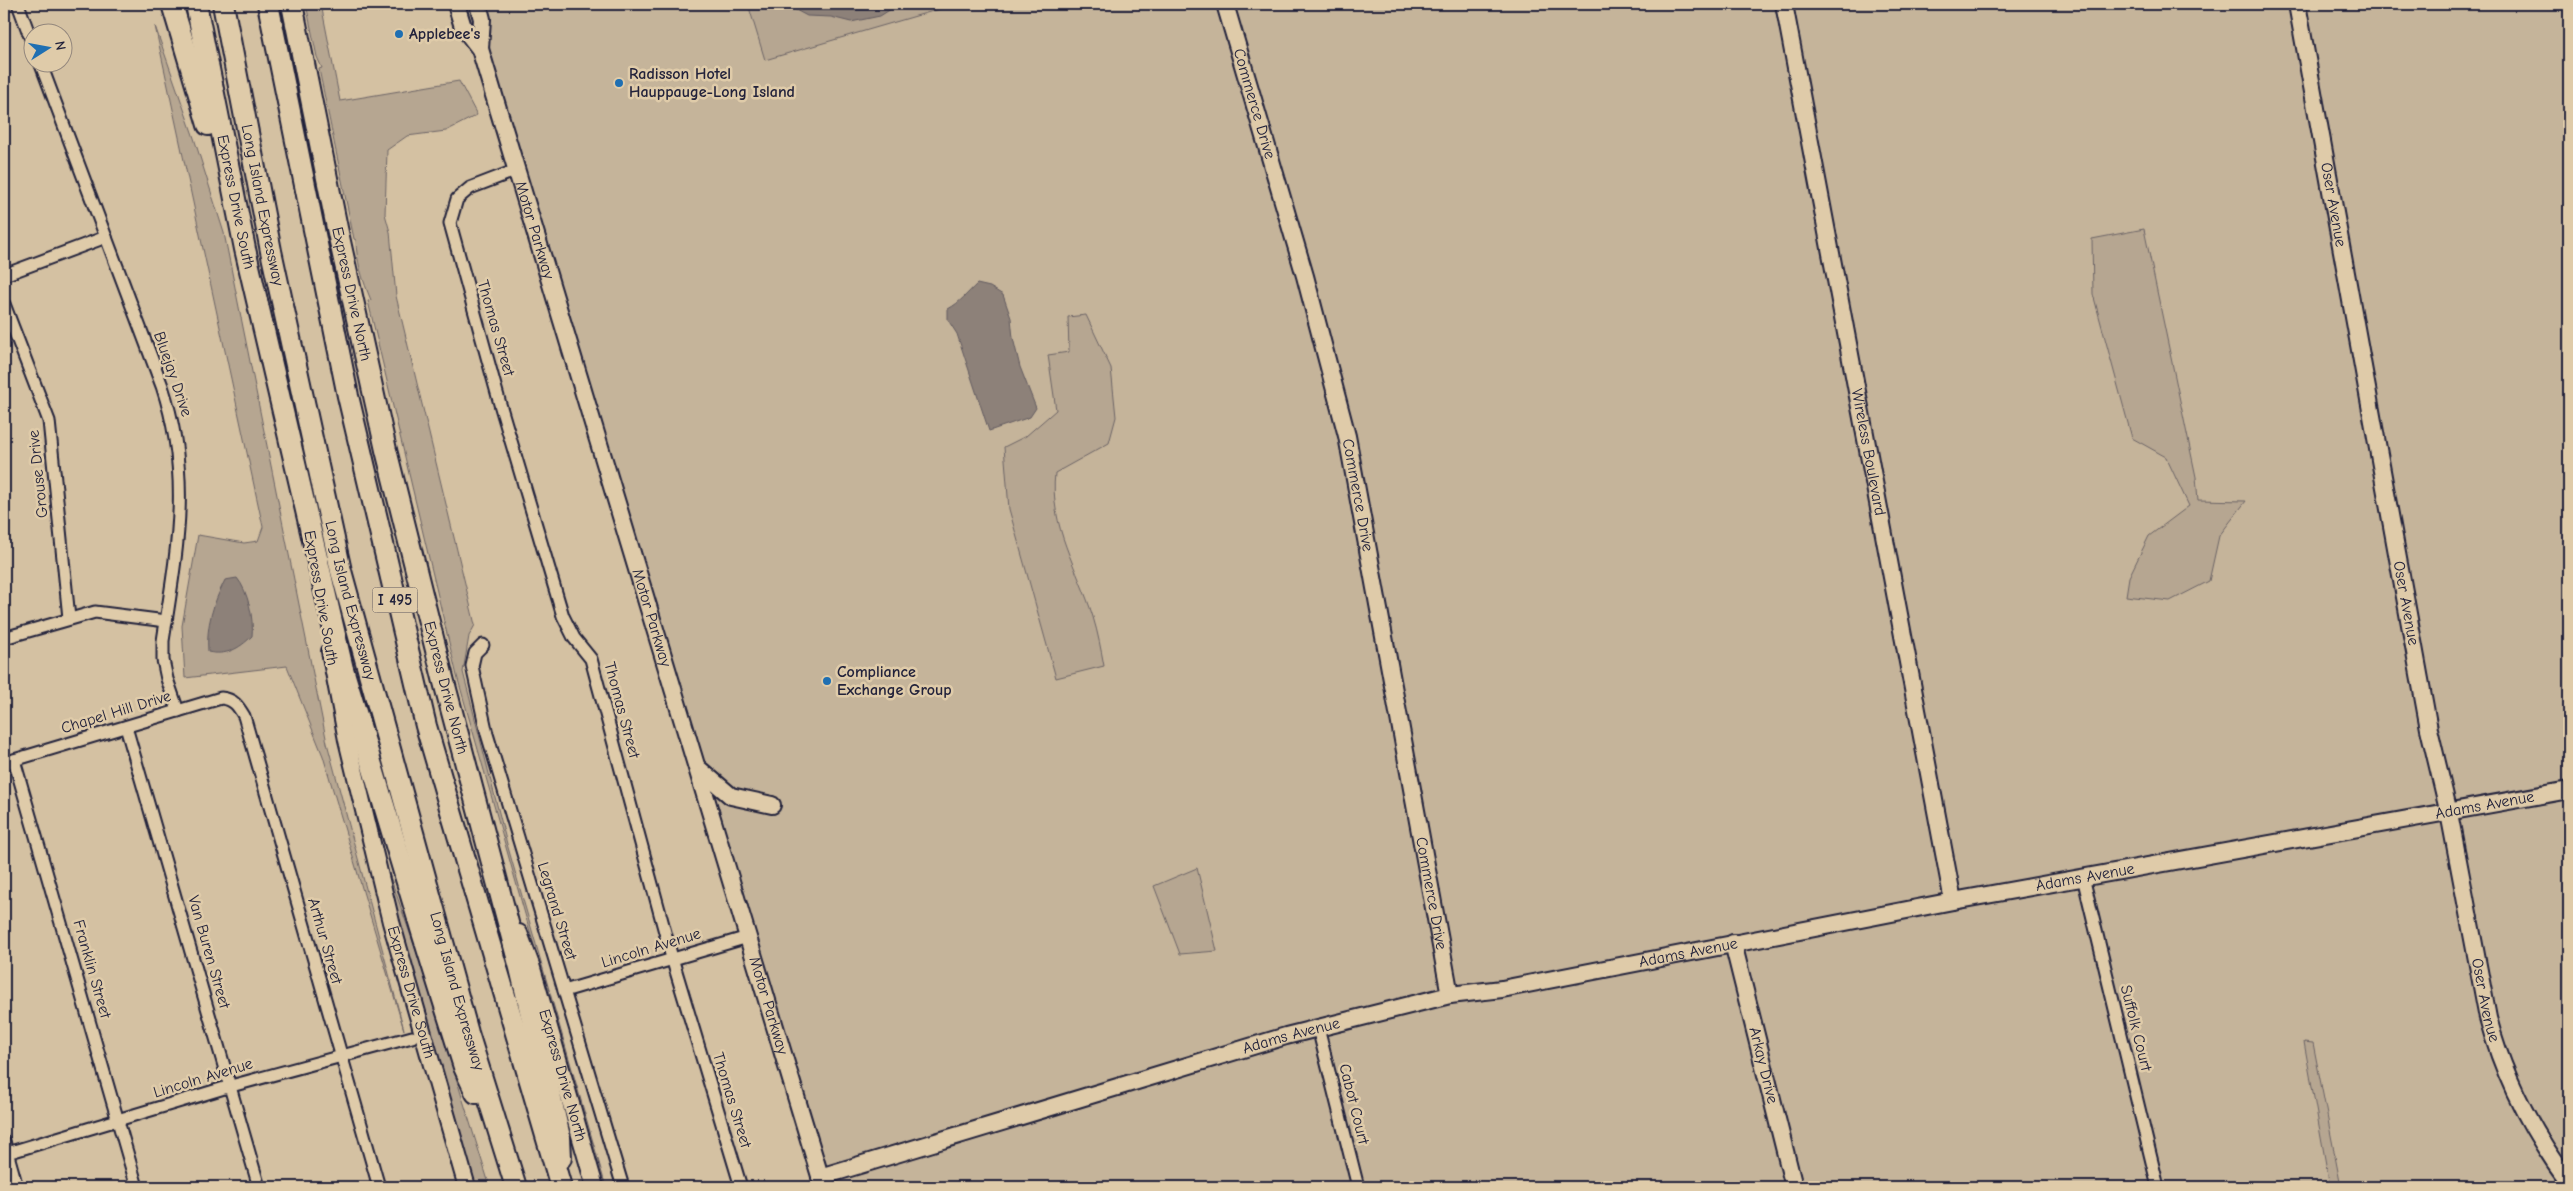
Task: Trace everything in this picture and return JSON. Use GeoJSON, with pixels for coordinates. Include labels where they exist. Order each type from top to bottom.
{"type":"FeatureCollection","features":[{"type":"Feature","properties":{"kind":"highway"},"geometry":{"type":"LineString","coordinates":[[172,4],[245,248]]}},
{"type":"Feature","properties":{"kind":"highway","name":"Express Drive South"},"geometry":{"type":"LineString","coordinates":[[196,4],[245,248],[315,555]]}},
{"type":"Feature","properties":{"kind":"highway","name":"Long Island Expressway"},"geometry":{"type":"LineString","coordinates":[[223,4],[271,251],[341,571],[468,1033],[516,1187]]}},
{"type":"Feature","properties":{"kind":"highway","name":"I 495"},"geometry":{"type":"LineString","coordinates":[[268,4],[348,396],[426,726],[561,1187]]}},
{"type":"Feature","properties":{"kind":"highway","name":"Express Drive North"},"geometry":{"type":"LineString","coordinates":[[292,4],[335,219],[386,450],[441,672],[492,858]]}},
{"type":"Feature","properties":{"kind":"highway"},"geometry":{"type":"LineString","coordinates":[[299,4],[300,43]]}},
{"type":"Feature","properties":{"kind":"highway"},"geometry":{"type":"LineString","coordinates":[[315,555],[362,739],[461,1058],[510,1165]]}},
{"type":"Feature","properties":{"kind":"highway"},"geometry":{"type":"LineString","coordinates":[[492,858],[560,1137],[561,1187]]}},
{"type":"Feature","properties":{"kind":"street"},"geometry":{"type":"LineString","coordinates":[[18,4],[25,22]]}},
{"type":"Feature","properties":{"kind":"street","name":"Motor Parkway"},"geometry":{"type":"LineString","coordinates":[[456,4],[463,27],[480,49],[822,1182]]}},
{"type":"Feature","properties":{"kind":"street","name":"Motor Parkway"},"geometry":{"type":"LineString","coordinates":[[478,4],[482,19],[480,49]]}},
{"type":"Feature","properties":{"kind":"street","name":"Commerce Drive"},"geometry":{"type":"LineString","coordinates":[[1225,4],[1305,276],[1347,436],[1450,996]]}},
{"type":"Feature","properties":{"kind":"street","name":"Wireless Boulevard"},"geometry":{"type":"LineString","coordinates":[[1784,4],[1953,901]]}},
{"type":"Feature","properties":{"kind":"street","name":"Oser Avenue"},"geometry":{"type":"LineString","coordinates":[[2297,4],[2429,729],[2449,813],[2488,1018],[2508,1080],[2528,1118],[2569,1182]]}},
{"type":"Feature","properties":{"kind":"street","name":"Bluejay Drive"},"geometry":{"type":"LineString","coordinates":[[44,72],[162,386],[176,433],[181,496],[163,660],[178,711]]}},
{"type":"Feature","properties":{"kind":"street","name":"Thomas Street"},"geometry":{"type":"LineString","coordinates":[[517,170],[470,188],[457,199],[450,223],[503,413],[563,616],[574,638],[591,659],[672,958],[741,1187]]}},
{"type":"Feature","properties":{"kind":"street"},"geometry":{"type":"LineString","coordinates":[[4,275],[106,237]]}},
{"type":"Feature","properties":{"kind":"street","name":"Grouse Drive"},"geometry":{"type":"LineString","coordinates":[[4,304],[49,421],[69,618]]}},
{"type":"Feature","properties":{"kind":"street","name":"Express Drive South"},"geometry":{"type":"LineString","coordinates":[[315,555],[340,705],[373,849],[400,957],[467,1187]]}},
{"type":"Feature","properties":{"kind":"street"},"geometry":{"type":"LineString","coordinates":[[4,638],[95,612],[166,621]]}},
{"type":"Feature","properties":{"kind":"street","name":"Legrand Street"},"geometry":{"type":"LineString","coordinates":[[482,645],[475,653],[472,666],[487,734],[623,1187]]}},
{"type":"Feature","properties":{"kind":"street","name":"Chapel Hill Drive"},"geometry":{"type":"LineString","coordinates":[[9,762],[221,698],[229,698],[237,704]]}},
{"type":"Feature","properties":{"kind":"street","name":"Arthur Street"},"geometry":{"type":"LineString","coordinates":[[237,704],[244,716],[379,1187]]}},
{"type":"Feature","properties":{"kind":"street","name":"Van Buren Street"},"geometry":{"type":"LineString","coordinates":[[126,727],[259,1187]]}},
{"type":"Feature","properties":{"kind":"street","name":"Franklin Street"},"geometry":{"type":"LineString","coordinates":[[9,762],[137,1187]]}},
{"type":"Feature","properties":{"kind":"street"},"geometry":{"type":"LineString","coordinates":[[696,766],[730,796],[772,805]]}},
{"type":"Feature","properties":{"kind":"street","name":"Adams Avenue"},"geometry":{"type":"LineString","coordinates":[[822,1182],[1318,1028],[1450,996],[1502,989],[1953,901],[2569,790]]}},
{"type":"Feature","properties":{"kind":"street","name":"Express Drive North"},"geometry":{"type":"LineString","coordinates":[[492,858],[530,965],[595,1187]]}},
{"type":"Feature","properties":{"kind":"street","name":"Suffolk Court"},"geometry":{"type":"LineString","coordinates":[[2083,877],[2158,1187]]}},
{"type":"Feature","properties":{"kind":"street","name":"Lincoln Avenue"},"geometry":{"type":"LineString","coordinates":[[564,991],[748,937]]}},
{"type":"Feature","properties":{"kind":"street","name":"Arkay Drive"},"geometry":{"type":"LineString","coordinates":[[1734,943],[1794,1187]]}},
{"type":"Feature","properties":{"kind":"street","name":"Cabot Court"},"geometry":{"type":"LineString","coordinates":[[1318,1028],[1358,1187]]}},
{"type":"Feature","properties":{"kind":"street","name":"Lincoln Avenue"},"geometry":{"type":"LineString","coordinates":[[6,1153],[231,1086],[412,1037]]}},
{"type":"Feature","properties":{"kind":"street"},"geometry":{"type":"LineString","coordinates":[[4,1141],[17,1187]]}},
{"type":"Feature","properties":{"kind":"shaded area"},"geometry":{"type":"Polygon","coordinates":[[[306,4],[321,4],[340,101],[459,81],[477,115],[446,131],[407,136],[387,150],[385,214],[390,232],[396,296],[475,625],[469,636],[463,672],[507,844],[606,1187],[603,1187],[457,676],[368,301],[371,300],[359,263],[356,240],[354,239],[319,69],[322,68],[317,57],[306,4]]]}},
{"type":"Feature","properties":{"kind":"shaded area"},"geometry":{"type":"Polygon","coordinates":[[[461,4],[2569,4],[2569,1187],[820,1187],[461,4]]]}},
{"type":"Feature","properties":{"kind":"shaded area"},"geometry":{"type":"Polygon","coordinates":[[[748,4],[957,4],[765,60],[748,4]]]}},
{"type":"Feature","properties":{"kind":"shaded area"},"geometry":{"type":"Polygon","coordinates":[[[790,4],[899,4],[880,16],[851,22],[831,17],[807,16],[792,8],[790,4]]]}},
{"type":"Feature","properties":{"kind":"shaded area"},"geometry":{"type":"Polygon","coordinates":[[[155,26],[194,138],[224,233],[327,743],[404,1030],[323,756],[287,666],[185,678],[182,626],[198,535],[244,543],[258,541],[263,527],[155,26]]]}},
{"type":"Feature","properties":{"kind":"shaded area"},"geometry":{"type":"Polygon","coordinates":[[[2144,229],[2196,477],[2198,500],[2246,501],[2219,536],[2209,581],[2170,601],[2126,596],[2129,577],[2149,536],[2189,506],[2166,457],[2132,438],[2093,294],[2092,239],[2144,229]]]}},
{"type":"Feature","properties":{"kind":"shaded area"},"geometry":{"type":"Polygon","coordinates":[[[977,284],[990,287],[1003,295],[1011,318],[1013,338],[1020,367],[1036,408],[1030,417],[989,431],[957,334],[948,320],[948,309],[977,284]]]}},
{"type":"Feature","properties":{"kind":"shaded area"},"geometry":{"type":"Polygon","coordinates":[[[1086,315],[1111,368],[1116,417],[1109,443],[1055,473],[1054,493],[1060,529],[1093,617],[1104,666],[1056,678],[1009,509],[1004,447],[1026,436],[1056,410],[1048,355],[1069,352],[1068,317],[1086,315]]]}},
{"type":"Feature","properties":{"kind":"shaded area"},"geometry":{"type":"Polygon","coordinates":[[[237,578],[244,590],[249,606],[252,636],[242,645],[232,650],[221,653],[208,652],[209,624],[217,598],[225,580],[237,578]]]}},
{"type":"Feature","properties":{"kind":"shaded area"},"geometry":{"type":"Polygon","coordinates":[[[385,862],[420,962],[490,1187],[473,1187],[408,967],[385,862]]]}},
{"type":"Feature","properties":{"kind":"shaded area"},"geometry":{"type":"Polygon","coordinates":[[[1197,868],[1217,951],[1180,954],[1154,886],[1197,868]]]}},
{"type":"Feature","properties":{"kind":"shaded area"},"geometry":{"type":"Polygon","coordinates":[[[2304,1042],[2313,1043],[2341,1187],[2330,1187],[2304,1042]]]}},
{"type":"Feature","properties":{"kind":"place","name":"Applebee's"},"geometry":{"type":"Point","coordinates":[399,34]}},
{"type":"Feature","properties":{"kind":"place","name":"Radisson Hotel Hauppauge-Long Island"},"geometry":{"type":"Point","coordinates":[619,83]}},
{"type":"Feature","properties":{"kind":"place","name":"Compliance Exchange Group"},"geometry":{"type":"Point","coordinates":[827,681]}}]}
